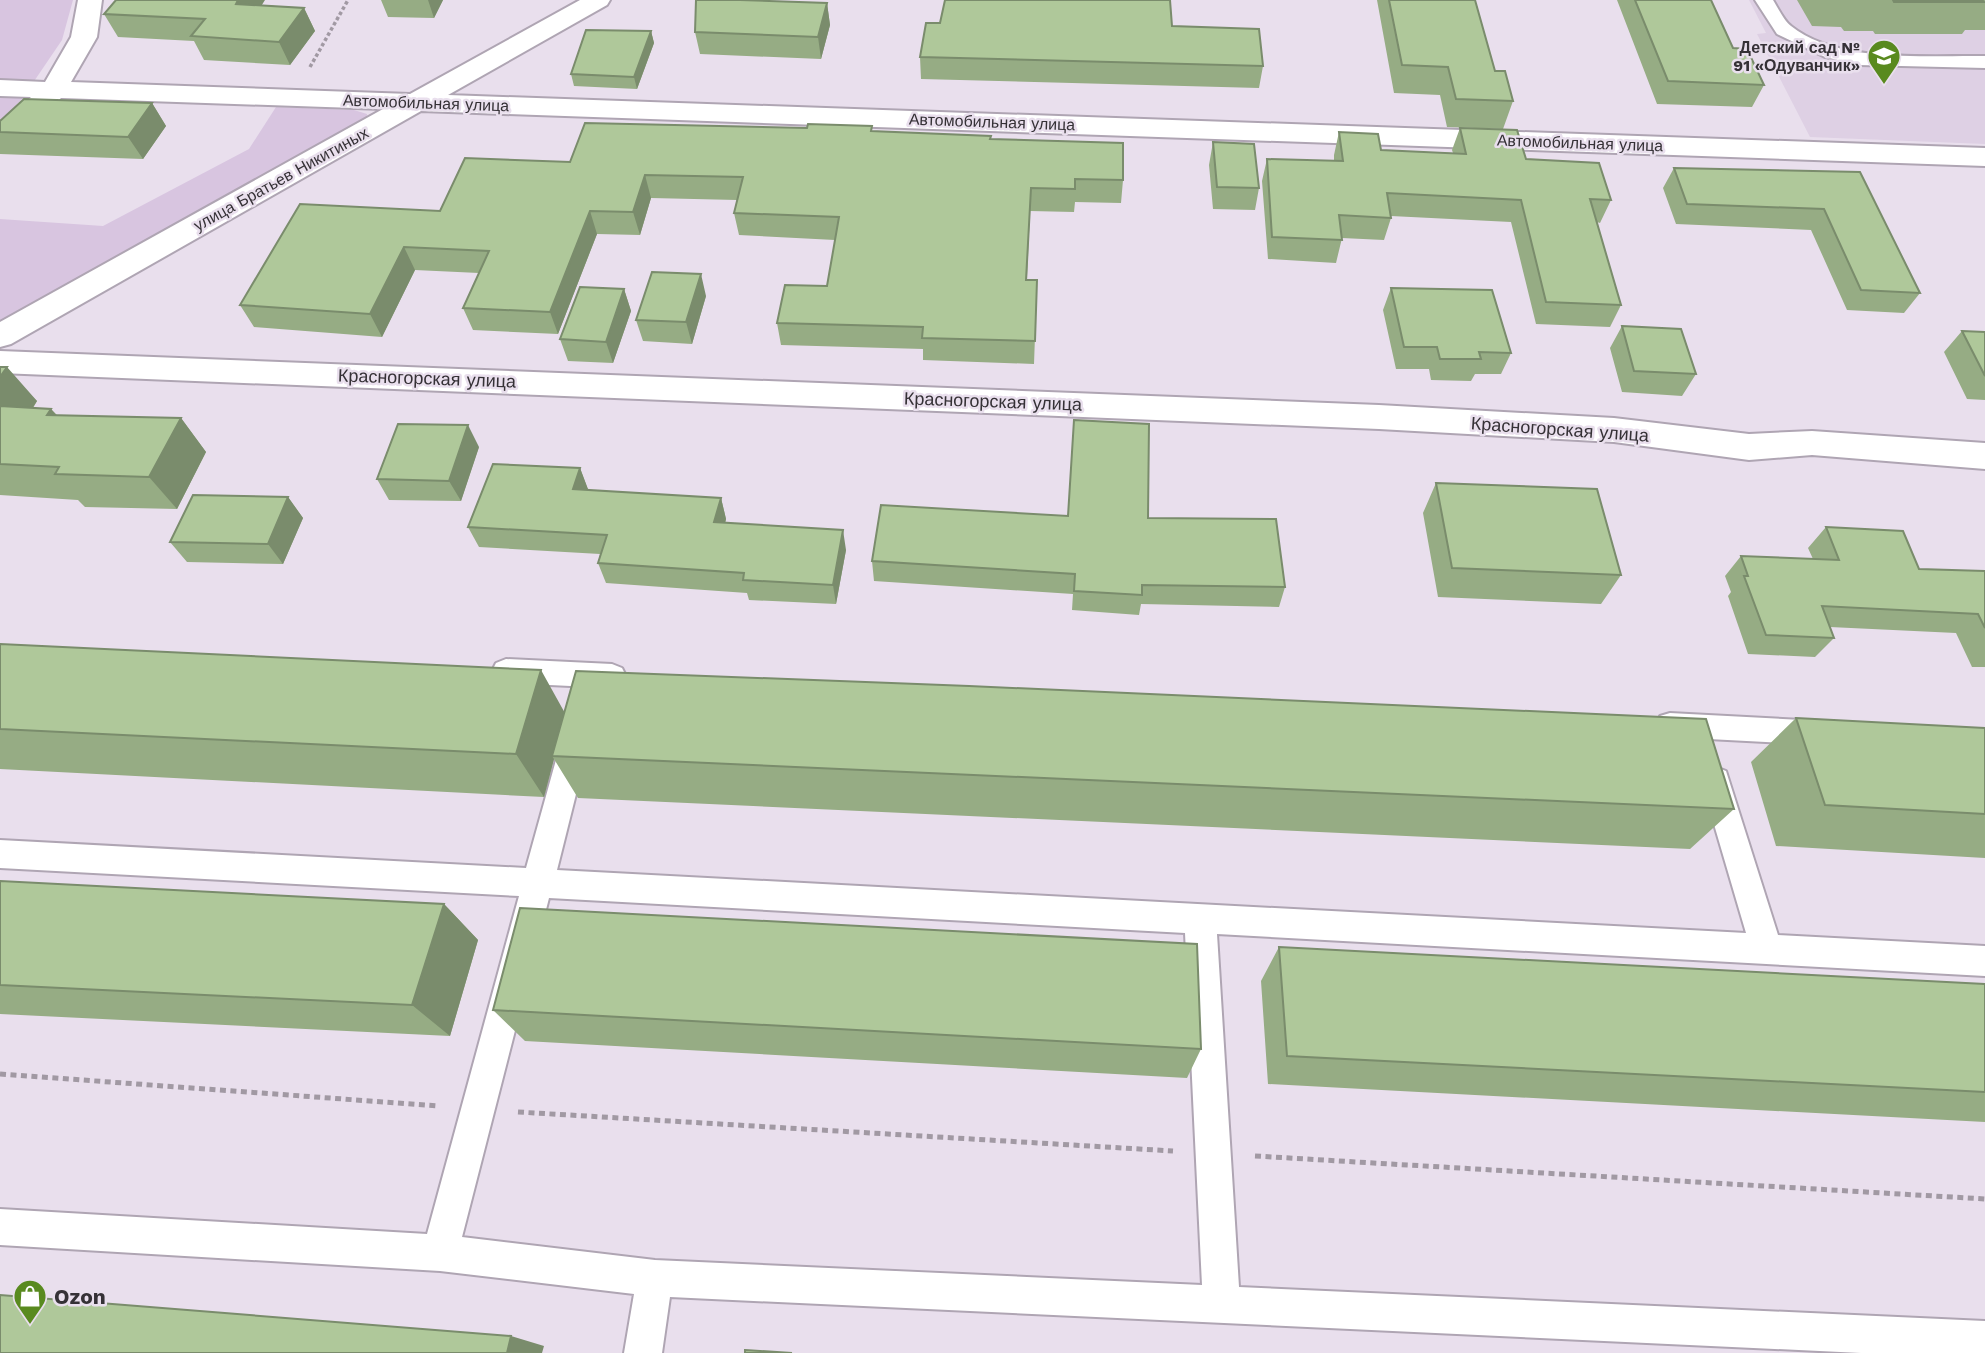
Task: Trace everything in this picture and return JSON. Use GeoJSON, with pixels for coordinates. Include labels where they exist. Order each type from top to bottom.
{"type":"FeatureCollection","features":[{"type":"Feature","properties":{"kind":"street"},"geometry":{"type":"LineString","coordinates":[[0,140],[53,90],[84,37],[89,0]]}},
{"type":"Feature","properties":{"kind":"street","name":"улица Братьев Никитиных"},"geometry":{"type":"LineString","coordinates":[[0,336],[598,0]]}},
{"type":"Feature","properties":{"kind":"street","name":"Автомобильная улица"},"geometry":{"type":"LineString","coordinates":[[0,88],[1985,157]]}},
{"type":"Feature","properties":{"kind":"street","name":"Красногорская улица"},"geometry":{"type":"LineString","coordinates":[[0,362],[1380,417],[1614,430],[1749,447],[1812,443],[1985,456]]}},
{"type":"Feature","properties":{"kind":"lane"},"geometry":{"type":"LineString","coordinates":[[1764,0],[1784,30],[1832,52],[1859,59],[1985,62]]}},
{"type":"Feature","properties":{"kind":"lane"},"geometry":{"type":"LineString","coordinates":[[483,670],[587,697],[635,677]]}},
{"type":"Feature","properties":{"kind":"lane"},"geometry":{"type":"LineString","coordinates":[[440,1253],[587,697]]}},
{"type":"Feature","properties":{"kind":"lane"},"geometry":{"type":"LineString","coordinates":[[1645,724],[1849,735]]}},
{"type":"Feature","properties":{"kind":"lane"},"geometry":{"type":"LineString","coordinates":[[1700,727],[1767,951]]}},
{"type":"Feature","properties":{"kind":"lane"},"geometry":{"type":"LineString","coordinates":[[0,853],[536,885],[1985,961]]}},
{"type":"Feature","properties":{"kind":"lane"},"geometry":{"type":"LineString","coordinates":[[1200,921],[1221,1303]]}},
{"type":"Feature","properties":{"kind":"lane"},"geometry":{"type":"LineString","coordinates":[[0,1227],[440,1253],[655,1278],[1985,1340]]}},
{"type":"Feature","properties":{"kind":"lane"},"geometry":{"type":"LineString","coordinates":[[643,1353],[655,1278]]}},
{"type":"Feature","properties":{"kind":"path"},"geometry":{"type":"LineString","coordinates":[[293,98],[348,0]]}},
{"type":"Feature","properties":{"kind":"path"},"geometry":{"type":"LineString","coordinates":[[0,1074],[478,1109],[1985,1199]]}},
{"type":"Feature","properties":{"kind":"shaded area"},"geometry":{"type":"Polygon","coordinates":[[[0,0],[73,0],[62,40],[22,99],[0,122],[0,0]]]}},
{"type":"Feature","properties":{"kind":"shaded area","name":"Детский сад № 91 «Одуванчик»"},"geometry":{"type":"Polygon","coordinates":[[[1749,0],[1985,0],[1985,144],[1810,137],[1757,34],[1766,33],[1749,0]]]}},
{"type":"Feature","properties":{"kind":"shaded area"},"geometry":{"type":"Polygon","coordinates":[[[276,107],[354,110],[367,114],[366,122],[0,324],[0,219],[103,226],[249,149],[276,107]]]}},
{"type":"Feature","properties":{"kind":"building"},"geometry":{"type":"Polygon","coordinates":[[[116,0],[238,0],[236,4],[304,8],[279,42],[191,36],[205,19],[104,14],[116,0]]]}},
{"type":"Feature","properties":{"kind":"building"},"geometry":{"type":"Polygon","coordinates":[[[696,0],[827,3],[818,37],[695,32],[696,0]]]}},
{"type":"Feature","properties":{"kind":"building"},"geometry":{"type":"Polygon","coordinates":[[[945,0],[1170,0],[1172,26],[1259,29],[1263,66],[920,57],[926,23],[940,23],[945,0]]]}},
{"type":"Feature","properties":{"kind":"building"},"geometry":{"type":"Polygon","coordinates":[[[1389,0],[1475,0],[1495,71],[1505,71],[1513,101],[1456,99],[1448,67],[1402,65],[1389,0]]]}},
{"type":"Feature","properties":{"kind":"building"},"geometry":{"type":"Polygon","coordinates":[[[1635,0],[1711,0],[1733,48],[1747,49],[1764,85],[1668,81],[1635,0]]]}},
{"type":"Feature","properties":{"kind":"building"},"geometry":{"type":"Polygon","coordinates":[[[1893,0],[1982,0],[1984,2],[1894,2],[1893,0]]]}},
{"type":"Feature","properties":{"kind":"building"},"geometry":{"type":"Polygon","coordinates":[[[586,30],[651,31],[634,77],[571,74],[586,30]]]}},
{"type":"Feature","properties":{"kind":"building"},"geometry":{"type":"Polygon","coordinates":[[[24,99],[152,103],[128,137],[0,132],[0,121],[24,99]]]}},
{"type":"Feature","properties":{"kind":"building"},"geometry":{"type":"Polygon","coordinates":[[[585,123],[807,128],[808,124],[872,126],[871,131],[991,136],[990,139],[1123,143],[1123,180],[1075,179],[1075,189],[1031,188],[1026,280],[1037,280],[1035,341],[922,338],[923,327],[777,323],[785,285],[827,286],[839,217],[734,213],[743,177],[645,175],[633,212],[590,211],[550,312],[463,308],[489,251],[404,247],[370,314],[240,305],[300,204],[440,211],[465,158],[570,162],[585,123]]]}},
{"type":"Feature","properties":{"kind":"building"},"geometry":{"type":"Polygon","coordinates":[[[1460,128],[1517,130],[1526,159],[1599,163],[1611,200],[1590,199],[1621,305],[1546,302],[1521,200],[1387,193],[1391,218],[1339,215],[1342,240],[1272,237],[1267,159],[1343,161],[1339,132],[1378,134],[1381,150],[1466,154],[1460,128]]]}},
{"type":"Feature","properties":{"kind":"building"},"geometry":{"type":"Polygon","coordinates":[[[1213,142],[1254,144],[1259,188],[1217,187],[1213,142]]]}},
{"type":"Feature","properties":{"kind":"building"},"geometry":{"type":"Polygon","coordinates":[[[1674,168],[1860,172],[1920,293],[1861,290],[1824,209],[1687,204],[1674,168]]]}},
{"type":"Feature","properties":{"kind":"building"},"geometry":{"type":"Polygon","coordinates":[[[652,272],[701,274],[686,322],[636,320],[652,272]]]}},
{"type":"Feature","properties":{"kind":"building"},"geometry":{"type":"Polygon","coordinates":[[[580,287],[624,289],[606,342],[560,339],[580,287]]]}},
{"type":"Feature","properties":{"kind":"building"},"geometry":{"type":"Polygon","coordinates":[[[1391,288],[1492,290],[1511,353],[1479,352],[1481,359],[1440,359],[1437,347],[1404,347],[1391,288]]]}},
{"type":"Feature","properties":{"kind":"building"},"geometry":{"type":"Polygon","coordinates":[[[1622,326],[1681,329],[1696,374],[1634,371],[1622,326]]]}},
{"type":"Feature","properties":{"kind":"building"},"geometry":{"type":"Polygon","coordinates":[[[1962,331],[1985,332],[1985,376],[1962,331]]]}},
{"type":"Feature","properties":{"kind":"building"},"geometry":{"type":"Polygon","coordinates":[[[0,367],[7,367],[0,377],[0,367]]]}},
{"type":"Feature","properties":{"kind":"building"},"geometry":{"type":"Polygon","coordinates":[[[0,406],[51,409],[47,415],[181,418],[149,477],[55,474],[59,467],[0,464],[0,406]]]}},
{"type":"Feature","properties":{"kind":"building"},"geometry":{"type":"Polygon","coordinates":[[[1074,420],[1149,424],[1148,518],[1276,519],[1285,587],[1142,585],[1142,595],[1074,591],[1075,574],[872,561],[881,505],[1068,516],[1074,420]]]}},
{"type":"Feature","properties":{"kind":"building"},"geometry":{"type":"Polygon","coordinates":[[[398,424],[468,425],[449,481],[377,479],[398,424]]]}},
{"type":"Feature","properties":{"kind":"building"},"geometry":{"type":"Polygon","coordinates":[[[493,464],[580,468],[573,489],[721,498],[714,522],[843,530],[833,585],[743,580],[744,573],[598,563],[607,535],[468,527],[493,464]]]}},
{"type":"Feature","properties":{"kind":"building"},"geometry":{"type":"Polygon","coordinates":[[[1436,483],[1597,489],[1621,575],[1452,568],[1436,483]]]}},
{"type":"Feature","properties":{"kind":"building"},"geometry":{"type":"Polygon","coordinates":[[[193,495],[288,497],[268,544],[170,542],[193,495]]]}},
{"type":"Feature","properties":{"kind":"building"},"geometry":{"type":"Polygon","coordinates":[[[1826,527],[1903,531],[1919,569],[1985,571],[1985,628],[1978,614],[1822,606],[1834,638],[1766,635],[1744,576],[1748,576],[1741,556],[1839,560],[1826,527]]]}},
{"type":"Feature","properties":{"kind":"building"},"geometry":{"type":"Polygon","coordinates":[[[0,644],[541,670],[516,754],[0,729],[0,644]]]}},
{"type":"Feature","properties":{"kind":"building"},"geometry":{"type":"Polygon","coordinates":[[[576,671],[1706,719],[1734,809],[552,756],[576,671]]]}},
{"type":"Feature","properties":{"kind":"building"},"geometry":{"type":"Polygon","coordinates":[[[1796,718],[1985,728],[1985,814],[1825,805],[1796,718]]]}},
{"type":"Feature","properties":{"kind":"building"},"geometry":{"type":"Polygon","coordinates":[[[0,881],[444,904],[412,1005],[0,985],[0,881]]]}},
{"type":"Feature","properties":{"kind":"building"},"geometry":{"type":"Polygon","coordinates":[[[520,908],[1197,944],[1201,1049],[493,1010],[520,908]]]}},
{"type":"Feature","properties":{"kind":"building"},"geometry":{"type":"Polygon","coordinates":[[[1279,947],[1985,984],[1985,1092],[1287,1056],[1279,947]]]}},
{"type":"Feature","properties":{"kind":"building"},"geometry":{"type":"Polygon","coordinates":[[[0,1295],[511,1336],[507,1353],[0,1353],[0,1295]]]}},
{"type":"Feature","properties":{"kind":"building"},"geometry":{"type":"Polygon","coordinates":[[[745,1350],[792,1353],[745,1353],[745,1350]]]}},
{"type":"Feature","properties":{"kind":"place","name":"Детский сад № 91 «Одуванчик»"},"geometry":{"type":"Point","coordinates":[1884,86]}},
{"type":"Feature","properties":{"kind":"place","name":"Ozon"},"geometry":{"type":"Point","coordinates":[30,1326]}}]}
